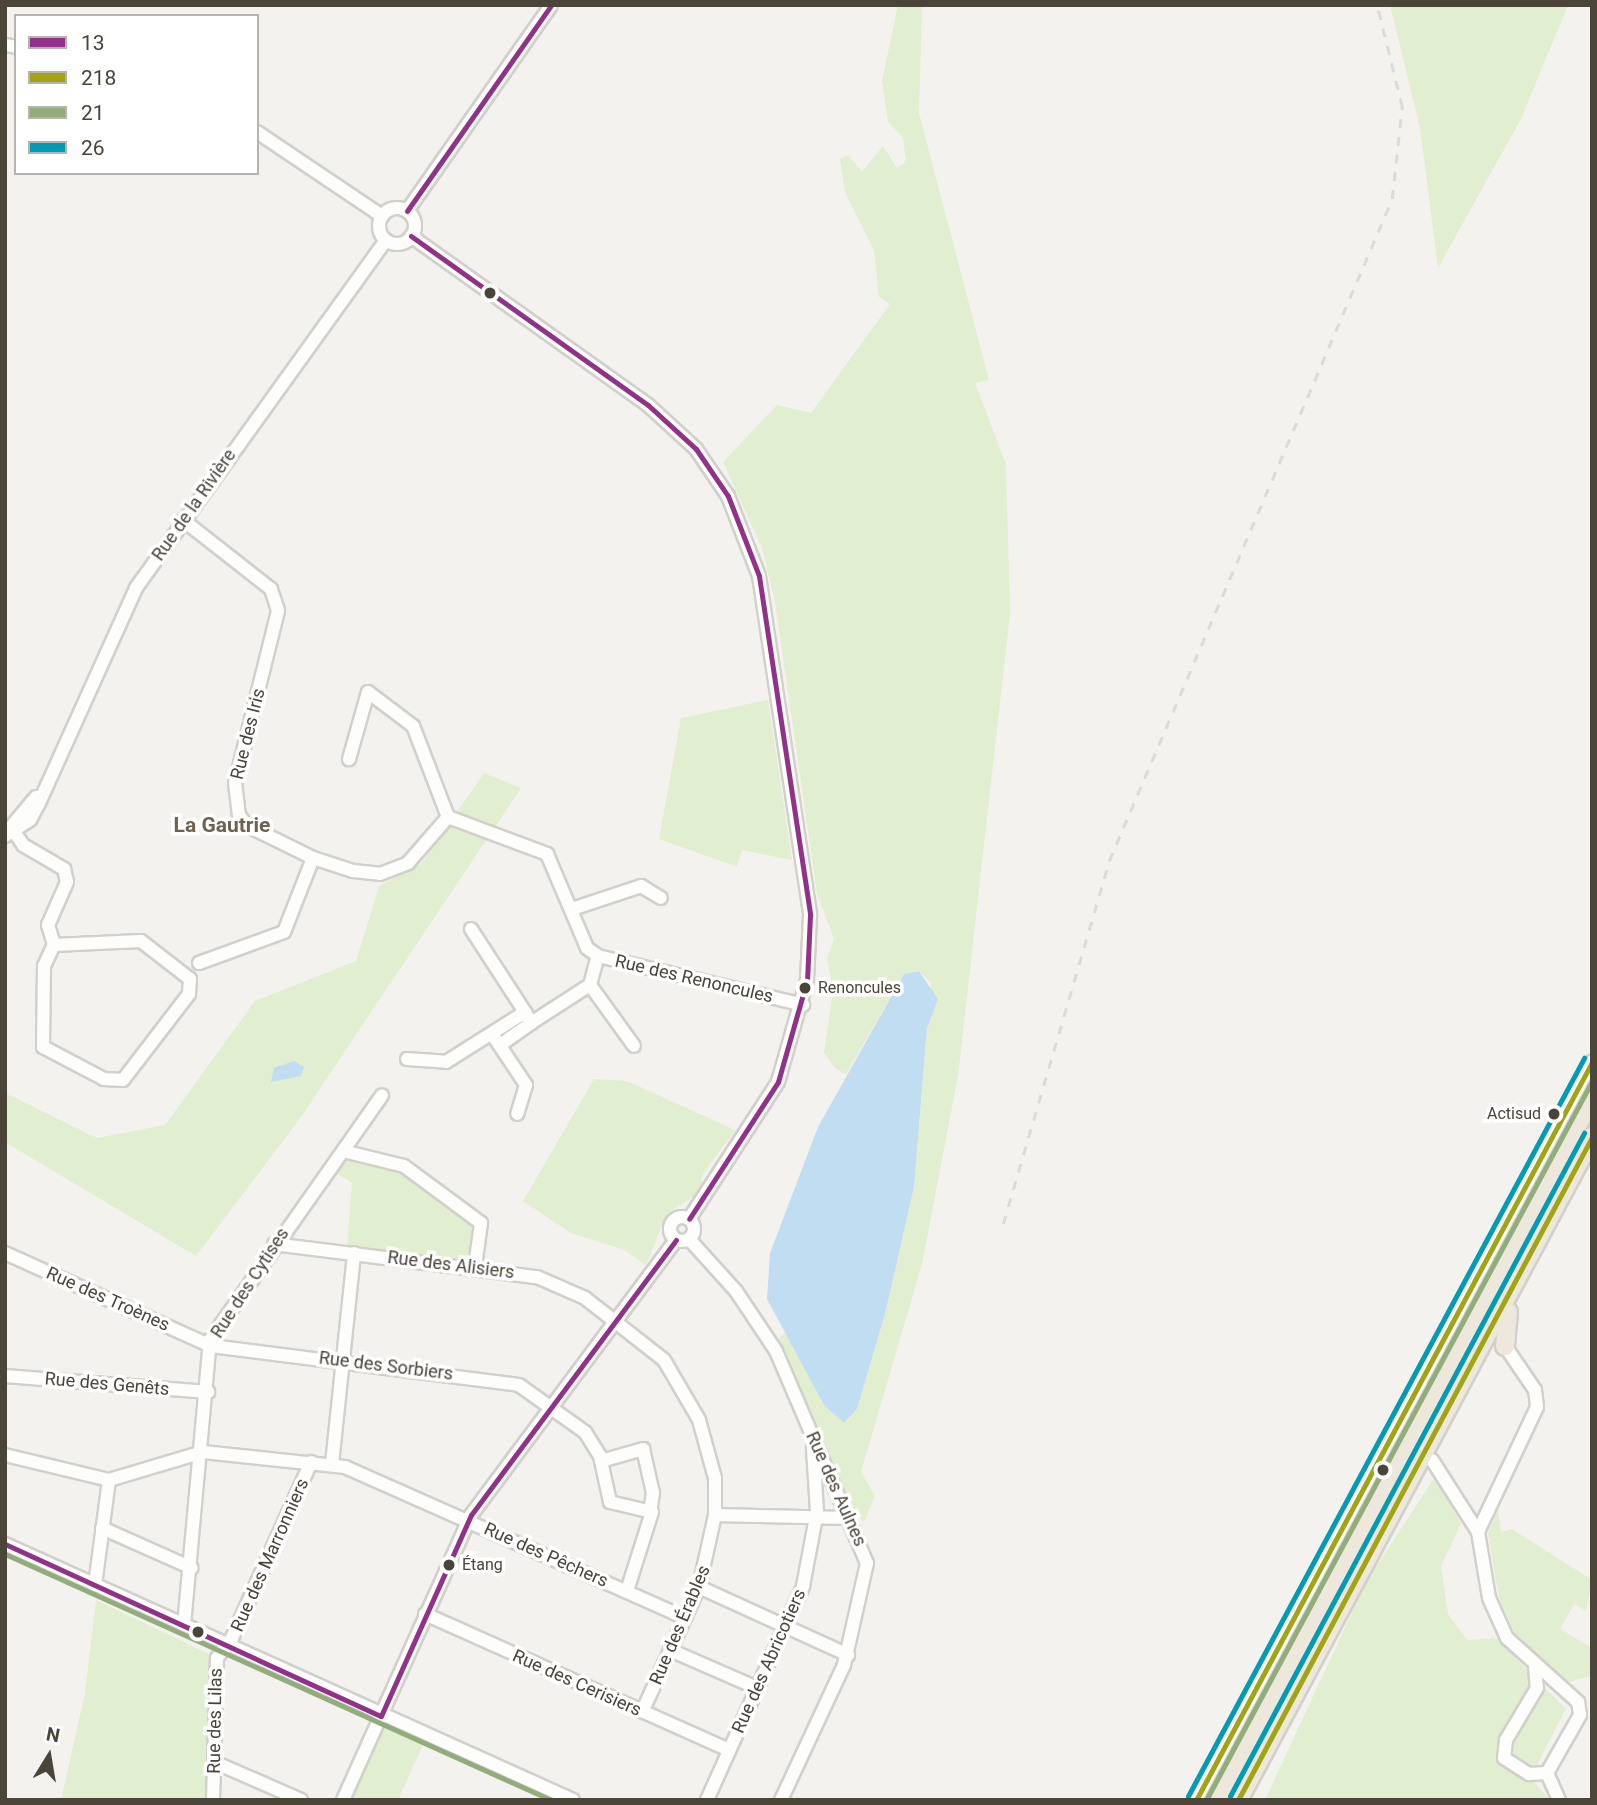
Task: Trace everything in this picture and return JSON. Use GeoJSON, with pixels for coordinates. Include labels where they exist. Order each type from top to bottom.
{"type":"FeatureCollection","features":[{"type":"Feature","properties":{"kind":"highway"},"geometry":{"type":"LineString","coordinates":[[1220,1800],[1592,1097]]}},
{"type":"Feature","properties":{"kind":"highway"},"geometry":{"type":"LineString","coordinates":[[1238,1800],[1592,1137]]}},
{"type":"Feature","properties":{"kind":"highway"},"geometry":{"type":"LineString","coordinates":[[1505,1346],[1501,1332],[1510,1307],[1592,1157]]}},
{"type":"Feature","properties":{"kind":"highway"},"geometry":{"type":"LineString","coordinates":[[1359,1572],[1432,1460]]}},
{"type":"Feature","properties":{"kind":"street"},"geometry":{"type":"LineString","coordinates":[[407,212],[551,5]]}},
{"type":"Feature","properties":{"kind":"street"},"geometry":{"type":"LineString","coordinates":[[259,133],[383,216]]}},
{"type":"Feature","properties":{"kind":"street"},"geometry":{"type":"LineString","coordinates":[[396,208],[407,212],[414,221],[411,236],[401,243],[386,240],[379,228],[383,216],[396,208]]}},
{"type":"Feature","properties":{"kind":"street"},"geometry":{"type":"LineString","coordinates":[[411,236],[648,405],[696,449],[728,496],[759,576],[810,915],[803,1005],[763,1111],[689,1219],[671,1223],[682,1240]]}},
{"type":"Feature","properties":{"kind":"street","name":"Rue de la Rivière"},"geometry":{"type":"LineString","coordinates":[[10,834],[13,818],[42,793],[107,640],[183,520],[386,240]]}},
{"type":"Feature","properties":{"kind":"street","name":"Rue des Iris"},"geometry":{"type":"LineString","coordinates":[[183,520],[271,589],[278,611],[235,783],[236,805],[246,825],[313,858],[364,874],[395,870],[448,817]]}},
{"type":"Feature","properties":{"kind":"street"},"geometry":{"type":"LineString","coordinates":[[349,760],[368,692],[413,726],[448,817]]}},
{"type":"Feature","properties":{"kind":"street","name":"Rue des Renoncules"},"geometry":{"type":"LineString","coordinates":[[448,817],[547,854],[587,948],[598,956],[803,1005]]}},
{"type":"Feature","properties":{"kind":"street"},"geometry":{"type":"LineString","coordinates":[[10,834],[23,845],[64,869],[67,882],[48,925],[54,945],[44,966],[43,1047],[104,1079],[123,1080],[189,994],[190,979],[141,941],[54,945]]}},
{"type":"Feature","properties":{"kind":"street"},"geometry":{"type":"LineString","coordinates":[[199,963],[284,932],[313,858]]}},
{"type":"Feature","properties":{"kind":"street"},"geometry":{"type":"LineString","coordinates":[[572,909],[641,886],[661,898]]}},
{"type":"Feature","properties":{"kind":"street"},"geometry":{"type":"LineString","coordinates":[[471,929],[528,1017]]}},
{"type":"Feature","properties":{"kind":"street"},"geometry":{"type":"LineString","coordinates":[[407,1059],[446,1062],[496,1039],[528,1017],[590,985],[598,956]]}},
{"type":"Feature","properties":{"kind":"street"},"geometry":{"type":"LineString","coordinates":[[590,985],[634,1046]]}},
{"type":"Feature","properties":{"kind":"street"},"geometry":{"type":"LineString","coordinates":[[496,1039],[526,1085],[517,1114]]}},
{"type":"Feature","properties":{"kind":"street"},"geometry":{"type":"LineString","coordinates":[[1196,1800],[1592,1062]]}},
{"type":"Feature","properties":{"kind":"street","name":"Rue des Cytises"},"geometry":{"type":"LineString","coordinates":[[184,1625],[192,1568],[211,1346],[274,1244],[382,1095]]}},
{"type":"Feature","properties":{"kind":"street"},"geometry":{"type":"LineString","coordinates":[[343,1151],[404,1166],[481,1223],[475,1268]]}},
{"type":"Feature","properties":{"kind":"street"},"geometry":{"type":"LineString","coordinates":[[343,1800],[469,1519],[616,1320],[694,1229],[689,1219]]}},
{"type":"Feature","properties":{"kind":"street","name":"Rue des Aulnes"},"geometry":{"type":"LineString","coordinates":[[682,1240],[736,1291],[776,1352],[868,1568],[848,1655],[781,1800]]}},
{"type":"Feature","properties":{"kind":"street","name":"Rue des Alisiers"},"geometry":{"type":"LineString","coordinates":[[274,1244],[475,1268],[558,1284],[616,1320]]}},
{"type":"Feature","properties":{"kind":"street","name":"Rue des Troènes"},"geometry":{"type":"LineString","coordinates":[[5,1252],[211,1346]]}},
{"type":"Feature","properties":{"kind":"street"},"geometry":{"type":"LineString","coordinates":[[332,1464],[354,1253]]}},
{"type":"Feature","properties":{"kind":"street","name":"Rue des Érables"},"geometry":{"type":"LineString","coordinates":[[616,1320],[664,1360],[699,1420],[715,1478],[715,1515],[699,1587],[642,1713]]}},
{"type":"Feature","properties":{"kind":"street","name":"Rue des Sorbiers"},"geometry":{"type":"LineString","coordinates":[[211,1346],[494,1379],[519,1385],[553,1406],[585,1432],[601,1461],[610,1502],[650,1511]]}},
{"type":"Feature","properties":{"kind":"street"},"geometry":{"type":"LineString","coordinates":[[1478,1532],[1537,1408],[1535,1390],[1505,1346]]}},
{"type":"Feature","properties":{"kind":"street","name":"Rue des Genêts"},"geometry":{"type":"LineString","coordinates":[[5,1376],[208,1392]]}},
{"type":"Feature","properties":{"kind":"street","name":"Rue des Abricotiers"},"geometry":{"type":"LineString","coordinates":[[707,1800],[757,1688],[788,1628],[808,1570],[816,1516],[812,1434]]}},
{"type":"Feature","properties":{"kind":"street"},"geometry":{"type":"LineString","coordinates":[[601,1461],[643,1449],[652,1479],[646,1547],[627,1591]]}},
{"type":"Feature","properties":{"kind":"street"},"geometry":{"type":"LineString","coordinates":[[5,1455],[109,1480],[203,1452]]}},
{"type":"Feature","properties":{"kind":"street","name":"Rue des Pêchers"},"geometry":{"type":"LineString","coordinates":[[203,1452],[332,1464],[469,1519],[685,1618]]}},
{"type":"Feature","properties":{"kind":"street"},"geometry":{"type":"LineString","coordinates":[[1432,1460],[1478,1532],[1492,1605],[1507,1639],[1534,1665],[1571,1692],[1580,1715],[1547,1773]]}},
{"type":"Feature","properties":{"kind":"street","name":"Rue des Marronniers"},"geometry":{"type":"LineString","coordinates":[[224,1643],[232,1639],[311,1462]]}},
{"type":"Feature","properties":{"kind":"street"},"geometry":{"type":"LineString","coordinates":[[95,1585],[109,1480]]}},
{"type":"Feature","properties":{"kind":"street"},"geometry":{"type":"LineString","coordinates":[[715,1515],[848,1518]]}},
{"type":"Feature","properties":{"kind":"street"},"geometry":{"type":"LineString","coordinates":[[102,1528],[192,1568]]}},
{"type":"Feature","properties":{"kind":"street"},"geometry":{"type":"LineString","coordinates":[[5,1544],[381,1716],[573,1800]]}},
{"type":"Feature","properties":{"kind":"street"},"geometry":{"type":"LineString","coordinates":[[699,1587],[848,1655]]}},
{"type":"Feature","properties":{"kind":"street","name":"Rue des Cerisiers"},"geometry":{"type":"LineString","coordinates":[[425,1614],[729,1750]]}},
{"type":"Feature","properties":{"kind":"street","name":"Rue des Lilas"},"geometry":{"type":"LineString","coordinates":[[213,1800],[217,1658],[224,1643]]}},
{"type":"Feature","properties":{"kind":"street"},"geometry":{"type":"LineString","coordinates":[[670,1650],[757,1688]]}},
{"type":"Feature","properties":{"kind":"street"},"geometry":{"type":"LineString","coordinates":[[1534,1665],[1540,1678],[1506,1740],[1504,1758],[1529,1774],[1547,1773]]}},
{"type":"Feature","properties":{"kind":"street"},"geometry":{"type":"LineString","coordinates":[[214,1762],[301,1800]]}},
{"type":"Feature","properties":{"kind":"street"},"geometry":{"type":"LineString","coordinates":[[1547,1773],[1559,1800]]}},
{"type":"Feature","properties":{"kind":"green space"},"geometry":{"type":"Polygon","coordinates":[[[898,5],[922,5],[919,113],[989,380],[975,383],[1006,464],[1010,614],[958,1076],[922,1264],[861,1472],[875,1496],[864,1522],[847,1501],[779,1338],[785,1332],[824,1405],[844,1423],[857,1409],[885,1314],[914,1187],[931,983],[919,971],[904,974],[846,1074],[836,1069],[824,1053],[833,990],[827,958],[834,939],[817,893],[775,602],[762,548],[723,462],[777,405],[811,413],[890,304],[879,297],[874,250],[845,192],[840,159],[848,155],[862,172],[883,146],[897,168],[906,162],[903,138],[888,122],[882,81],[898,5]]]}},
{"type":"Feature","properties":{"kind":"green space"},"geometry":{"type":"Polygon","coordinates":[[[1390,5],[1568,5],[1521,119],[1438,268],[1420,128],[1390,5]]]}},
{"type":"Feature","properties":{"kind":"green space"},"geometry":{"type":"Polygon","coordinates":[[[768,700],[792,860],[742,850],[737,867],[659,839],[681,718],[768,700]]]}},
{"type":"Feature","properties":{"kind":"green space"},"geometry":{"type":"Polygon","coordinates":[[[484,773],[521,788],[301,1117],[196,1256],[5,1142],[5,1093],[97,1138],[165,1125],[255,1001],[356,961],[379,886],[422,863],[484,773]]]}},
{"type":"Feature","properties":{"kind":"green space"},"geometry":{"type":"Polygon","coordinates":[[[594,1079],[627,1081],[735,1130],[702,1175],[701,1192],[667,1213],[646,1265],[624,1250],[571,1233],[523,1201],[594,1079]]]}},
{"type":"Feature","properties":{"kind":"green space"},"geometry":{"type":"Polygon","coordinates":[[[345,1158],[405,1172],[472,1225],[470,1259],[347,1247],[352,1183],[334,1172],[345,1158]]]}},
{"type":"Feature","properties":{"kind":"green space"},"geometry":{"type":"Polygon","coordinates":[[[1435,1477],[1461,1524],[1441,1566],[1448,1614],[1467,1640],[1496,1638],[1566,1709],[1538,1763],[1535,1783],[1550,1800],[1265,1800],[1366,1582],[1435,1477]]]}},
{"type":"Feature","properties":{"kind":"green space"},"geometry":{"type":"Polygon","coordinates":[[[1498,1509],[1501,1532],[1512,1529],[1592,1580],[1586,1611],[1574,1604],[1560,1629],[1592,1648],[1592,1676],[1569,1682],[1516,1636],[1499,1597],[1488,1534],[1498,1509]]]}},
{"type":"Feature","properties":{"kind":"green space"},"geometry":{"type":"Polygon","coordinates":[[[96,1600],[211,1655],[208,1800],[61,1800],[85,1693],[96,1600]]]}},
{"type":"Feature","properties":{"kind":"green space"},"geometry":{"type":"Polygon","coordinates":[[[381,1716],[427,1736],[398,1800],[343,1800],[381,1716]]]}},
{"type":"Feature","properties":{"kind":"water"},"geometry":{"type":"Polygon","coordinates":[[[919,971],[938,999],[927,1028],[914,1187],[885,1314],[857,1409],[844,1423],[824,1405],[767,1299],[770,1253],[818,1127],[904,974],[919,971]]]}},
{"type":"Feature","properties":{"kind":"water"},"geometry":{"type":"Polygon","coordinates":[[[294,1061],[304,1067],[301,1076],[271,1082],[274,1068],[294,1061]]]}},
{"type":"Feature","properties":{"kind":"railway"},"geometry":{"type":"LineString","coordinates":[[1003,1224],[1109,861],[1392,199],[1402,107],[1377,5]]}},
{"type":"Feature","properties":{"kind":"transit line","name":"13"},"geometry":{"type":"LineString","coordinates":[[407,211],[551,5]]}},
{"type":"Feature","properties":{"kind":"transit line","name":"13"},"geometry":{"type":"LineString","coordinates":[[411,236],[648,405],[696,449],[728,496],[759,576],[810,915],[807,980],[778,1082],[689,1219]]}},
{"type":"Feature","properties":{"kind":"transit line","name":"26"},"geometry":{"type":"LineString","coordinates":[[1188,1796],[1584,1058]]}},
{"type":"Feature","properties":{"kind":"transit line","name":"218"},"geometry":{"type":"LineString","coordinates":[[1196,1800],[1592,1062]]}},
{"type":"Feature","properties":{"kind":"transit line","name":"21"},"geometry":{"type":"LineString","coordinates":[[1206,1800],[1592,1081]]}},
{"type":"Feature","properties":{"kind":"transit line","name":"26"},"geometry":{"type":"LineString","coordinates":[[1230,1796],[1584,1133]]}},
{"type":"Feature","properties":{"kind":"transit line","name":"218"},"geometry":{"type":"LineString","coordinates":[[1238,1800],[1592,1137]]}},
{"type":"Feature","properties":{"kind":"transit line","name":"13"},"geometry":{"type":"LineString","coordinates":[[381,1716],[471,1515],[676,1240]]}},
{"type":"Feature","properties":{"kind":"transit line","name":"13"},"geometry":{"type":"LineString","coordinates":[[5,1544],[381,1716]]}},
{"type":"Feature","properties":{"kind":"transit line","name":"21"},"geometry":{"type":"LineString","coordinates":[[5,1554],[551,1800]]}},
{"type":"Feature","properties":{"kind":"place","name":"Renoncules"},"geometry":{"type":"Point","coordinates":[805,988]}},
{"type":"Feature","properties":{"kind":"place","name":"Actisud"},"geometry":{"type":"Point","coordinates":[1554,1114]}},
{"type":"Feature","properties":{"kind":"place","name":"Étang"},"geometry":{"type":"Point","coordinates":[449,1565]}},
{"type":"Feature","properties":{"kind":"district","name":"La Gautrie"},"geometry":{"type":"Point","coordinates":[222,825]}}]}
